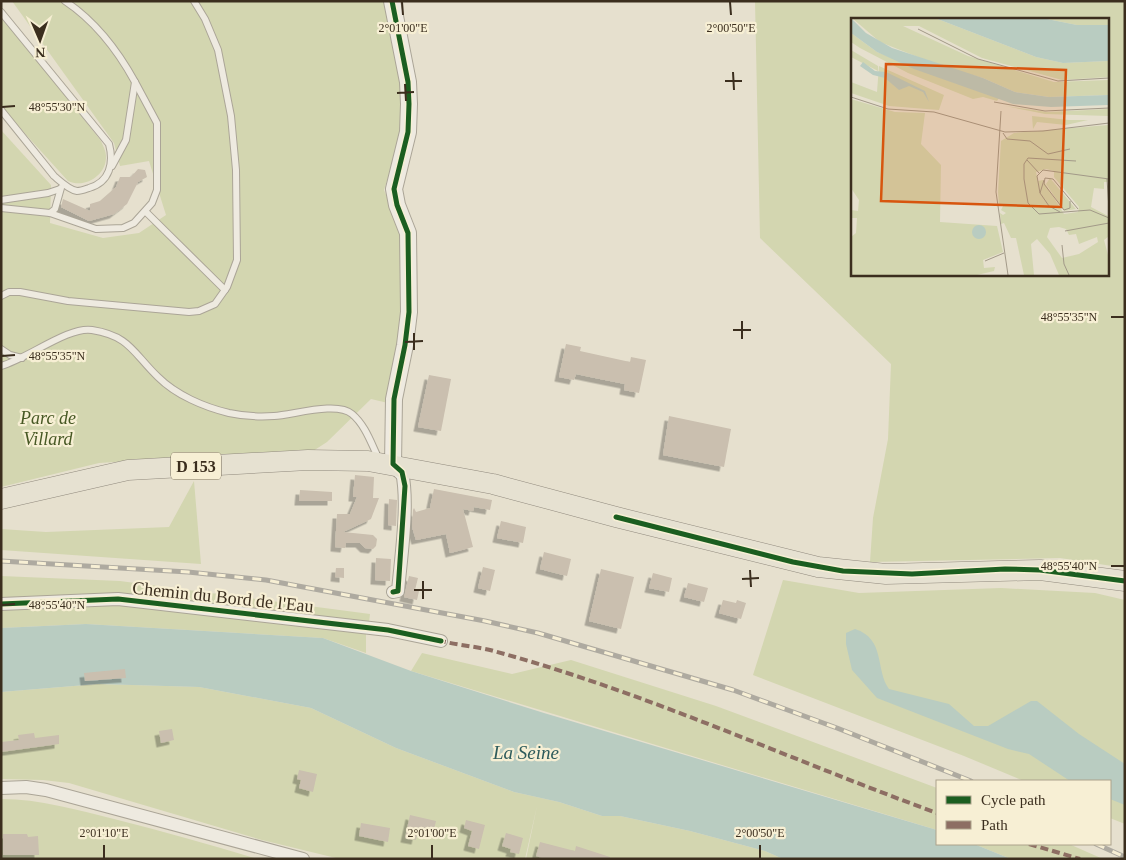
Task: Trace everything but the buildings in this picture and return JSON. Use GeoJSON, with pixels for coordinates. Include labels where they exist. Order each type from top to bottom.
{"type":"FeatureCollection","features":[{"type":"Feature","properties":{"kind":"main road","name":"D 153"},"geometry":{"type":"LineString","coordinates":[[1,500],[136,477],[332,468],[397,468],[493,484],[793,562],[843,570],[912,574],[1005,569],[1040,570],[1125,581]]}},
{"type":"Feature","properties":{"kind":"street"},"geometry":{"type":"LineString","coordinates":[[392,1],[408,82],[409,104],[408,132],[394,189],[397,206],[408,233],[409,312],[405,345],[394,399],[397,468],[405,486],[398,591],[394,592]]}},
{"type":"Feature","properties":{"kind":"street","name":"Chemin du Bord de l'Eau"},"geometry":{"type":"LineString","coordinates":[[1,604],[118,599],[388,630],[441,641]]}},
{"type":"Feature","properties":{"kind":"street"},"geometry":{"type":"LineString","coordinates":[[1,788],[26,787],[46,790],[303,859]]}},
{"type":"Feature","properties":{"kind":"lane"},"geometry":{"type":"LineString","coordinates":[[1,208],[50,212],[96,229],[108,229],[134,223],[146,212],[157,190],[158,123],[113,46],[92,24],[65,1]]}},
{"type":"Feature","properties":{"kind":"lane"},"geometry":{"type":"LineString","coordinates":[[1,296],[9,292],[20,292],[68,301],[189,312],[208,308],[214,304],[225,290],[238,260],[236,170],[230,116],[218,50],[205,19],[194,1]]}},
{"type":"Feature","properties":{"kind":"lane"},"geometry":{"type":"LineString","coordinates":[[1,12],[109,144],[112,156],[111,167]]}},
{"type":"Feature","properties":{"kind":"lane"},"geometry":{"type":"LineString","coordinates":[[1,200],[48,193],[62,187],[78,191],[93,187],[105,178],[126,140],[135,82]]}},
{"type":"Feature","properties":{"kind":"lane"},"geometry":{"type":"LineString","coordinates":[[1,110],[62,187]]}},
{"type":"Feature","properties":{"kind":"lane"},"geometry":{"type":"LineString","coordinates":[[50,212],[55,209],[62,187]]}},
{"type":"Feature","properties":{"kind":"lane"},"geometry":{"type":"LineString","coordinates":[[146,212],[225,290]]}},
{"type":"Feature","properties":{"kind":"lane"},"geometry":{"type":"LineString","coordinates":[[1,366],[22,358],[78,330],[103,333],[122,339],[133,348],[158,378],[182,395],[206,406],[230,413],[254,416],[274,416],[335,409],[351,413],[362,425],[376,453]]}},
{"type":"Feature","properties":{"kind":"lane"},"geometry":{"type":"LineString","coordinates":[[1,349],[10,355],[22,358]]}},
{"type":"Feature","properties":{"kind":"green space","name":"Parc de Villard"},"geometry":{"type":"Polygon","coordinates":[[[12,1],[385,1],[400,80],[402,116],[397,162],[393,162],[384,190],[404,239],[402,326],[388,403],[371,399],[327,442],[310,453],[237,454],[99,463],[1,487],[1,130],[51,185],[50,223],[103,238],[139,233],[166,215],[149,161],[120,166],[114,143],[12,1]]]}},
{"type":"Feature","properties":{"kind":"green space"},"geometry":{"type":"Polygon","coordinates":[[[755,1],[1125,1],[1125,568],[1060,558],[870,562],[873,518],[888,439],[891,364],[760,238],[755,1]]]}},
{"type":"Feature","properties":{"kind":"green space"},"geometry":{"type":"Polygon","coordinates":[[[1,14],[101,141],[106,152],[105,163],[103,169],[94,179],[81,183],[68,181],[1,107],[1,14]]]}},
{"type":"Feature","properties":{"kind":"green space"},"geometry":{"type":"Polygon","coordinates":[[[194,481],[201,564],[1,550],[1,529],[46,532],[169,527],[194,481]]]}},
{"type":"Feature","properties":{"kind":"green space"},"geometry":{"type":"Polygon","coordinates":[[[1,576],[120,581],[370,614],[369,623],[101,593],[66,598],[1,600],[1,576]]]}},
{"type":"Feature","properties":{"kind":"green space"},"geometry":{"type":"Polygon","coordinates":[[[783,580],[859,593],[1001,588],[1095,593],[1125,600],[1125,824],[1111,818],[1111,780],[1022,780],[753,675],[783,580]]]}},
{"type":"Feature","properties":{"kind":"green space"},"geometry":{"type":"Polygon","coordinates":[[[115,602],[366,632],[366,653],[323,638],[86,624],[1,628],[1,609],[115,602]]]}},
{"type":"Feature","properties":{"kind":"green space"},"geometry":{"type":"Polygon","coordinates":[[[422,653],[512,674],[571,660],[716,706],[936,788],[936,830],[411,671],[422,653]]]}},
{"type":"Feature","properties":{"kind":"green space"},"geometry":{"type":"Polygon","coordinates":[[[98,684],[199,687],[311,708],[396,748],[514,792],[559,802],[602,816],[620,816],[690,831],[765,851],[783,859],[526,859],[537,806],[525,859],[340,859],[262,840],[69,783],[1,779],[1,692],[98,684]]]}},
{"type":"Feature","properties":{"kind":"green space"},"geometry":{"type":"Polygon","coordinates":[[[1,799],[16,799],[72,809],[150,828],[258,859],[1,859],[1,799]]]}},
{"type":"Feature","properties":{"kind":"green space"},"geometry":{"type":"Polygon","coordinates":[[[976,845],[1071,845],[1103,859],[1011,859],[976,845]]]}},
{"type":"Feature","properties":{"kind":"water","name":"La Seine"},"geometry":{"type":"Polygon","coordinates":[[[86,624],[323,638],[411,671],[544,713],[936,830],[936,845],[976,845],[1011,859],[783,859],[765,851],[690,831],[620,816],[602,816],[559,802],[514,792],[396,748],[311,708],[199,687],[98,684],[1,692],[1,628],[86,624]]]}},
{"type":"Feature","properties":{"kind":"water"},"geometry":{"type":"Polygon","coordinates":[[[855,629],[865,634],[871,640],[876,647],[882,673],[889,689],[949,704],[974,726],[988,726],[1031,701],[1037,701],[1079,734],[1125,764],[1125,805],[1111,799],[1111,780],[1068,780],[1029,754],[1008,749],[877,698],[852,670],[846,644],[846,633],[855,629]]]}},
{"type":"Feature","properties":{"kind":"railway"},"geometry":{"type":"LineString","coordinates":[[1,561],[188,572],[266,580],[485,621],[538,633],[733,690],[837,728],[968,780]]}},
{"type":"Feature","properties":{"kind":"railway"},"geometry":{"type":"LineString","coordinates":[[1098,845],[1125,857]]}},
{"type":"Feature","properties":{"kind":"marked path"},"geometry":{"type":"LineString","coordinates":[[438,640],[490,650],[603,685],[936,813]]}},
{"type":"Feature","properties":{"kind":"marked path"},"geometry":{"type":"LineString","coordinates":[[1032,845],[1080,859]]}},
{"type":"Feature","properties":{"kind":"cycle path"},"geometry":{"type":"LineString","coordinates":[[392,1],[408,82],[409,104],[408,132],[394,189],[397,205],[408,233],[409,312],[405,345],[394,399],[393,464],[402,472],[405,486],[398,591],[393,592]]}},
{"type":"Feature","properties":{"kind":"cycle path"},"geometry":{"type":"LineString","coordinates":[[616,517],[793,562],[843,571],[912,574],[1005,569],[1040,570],[1125,581]]}},
{"type":"Feature","properties":{"kind":"cycle path"},"geometry":{"type":"LineString","coordinates":[[1,604],[118,599],[388,630],[441,641]]}}]}
